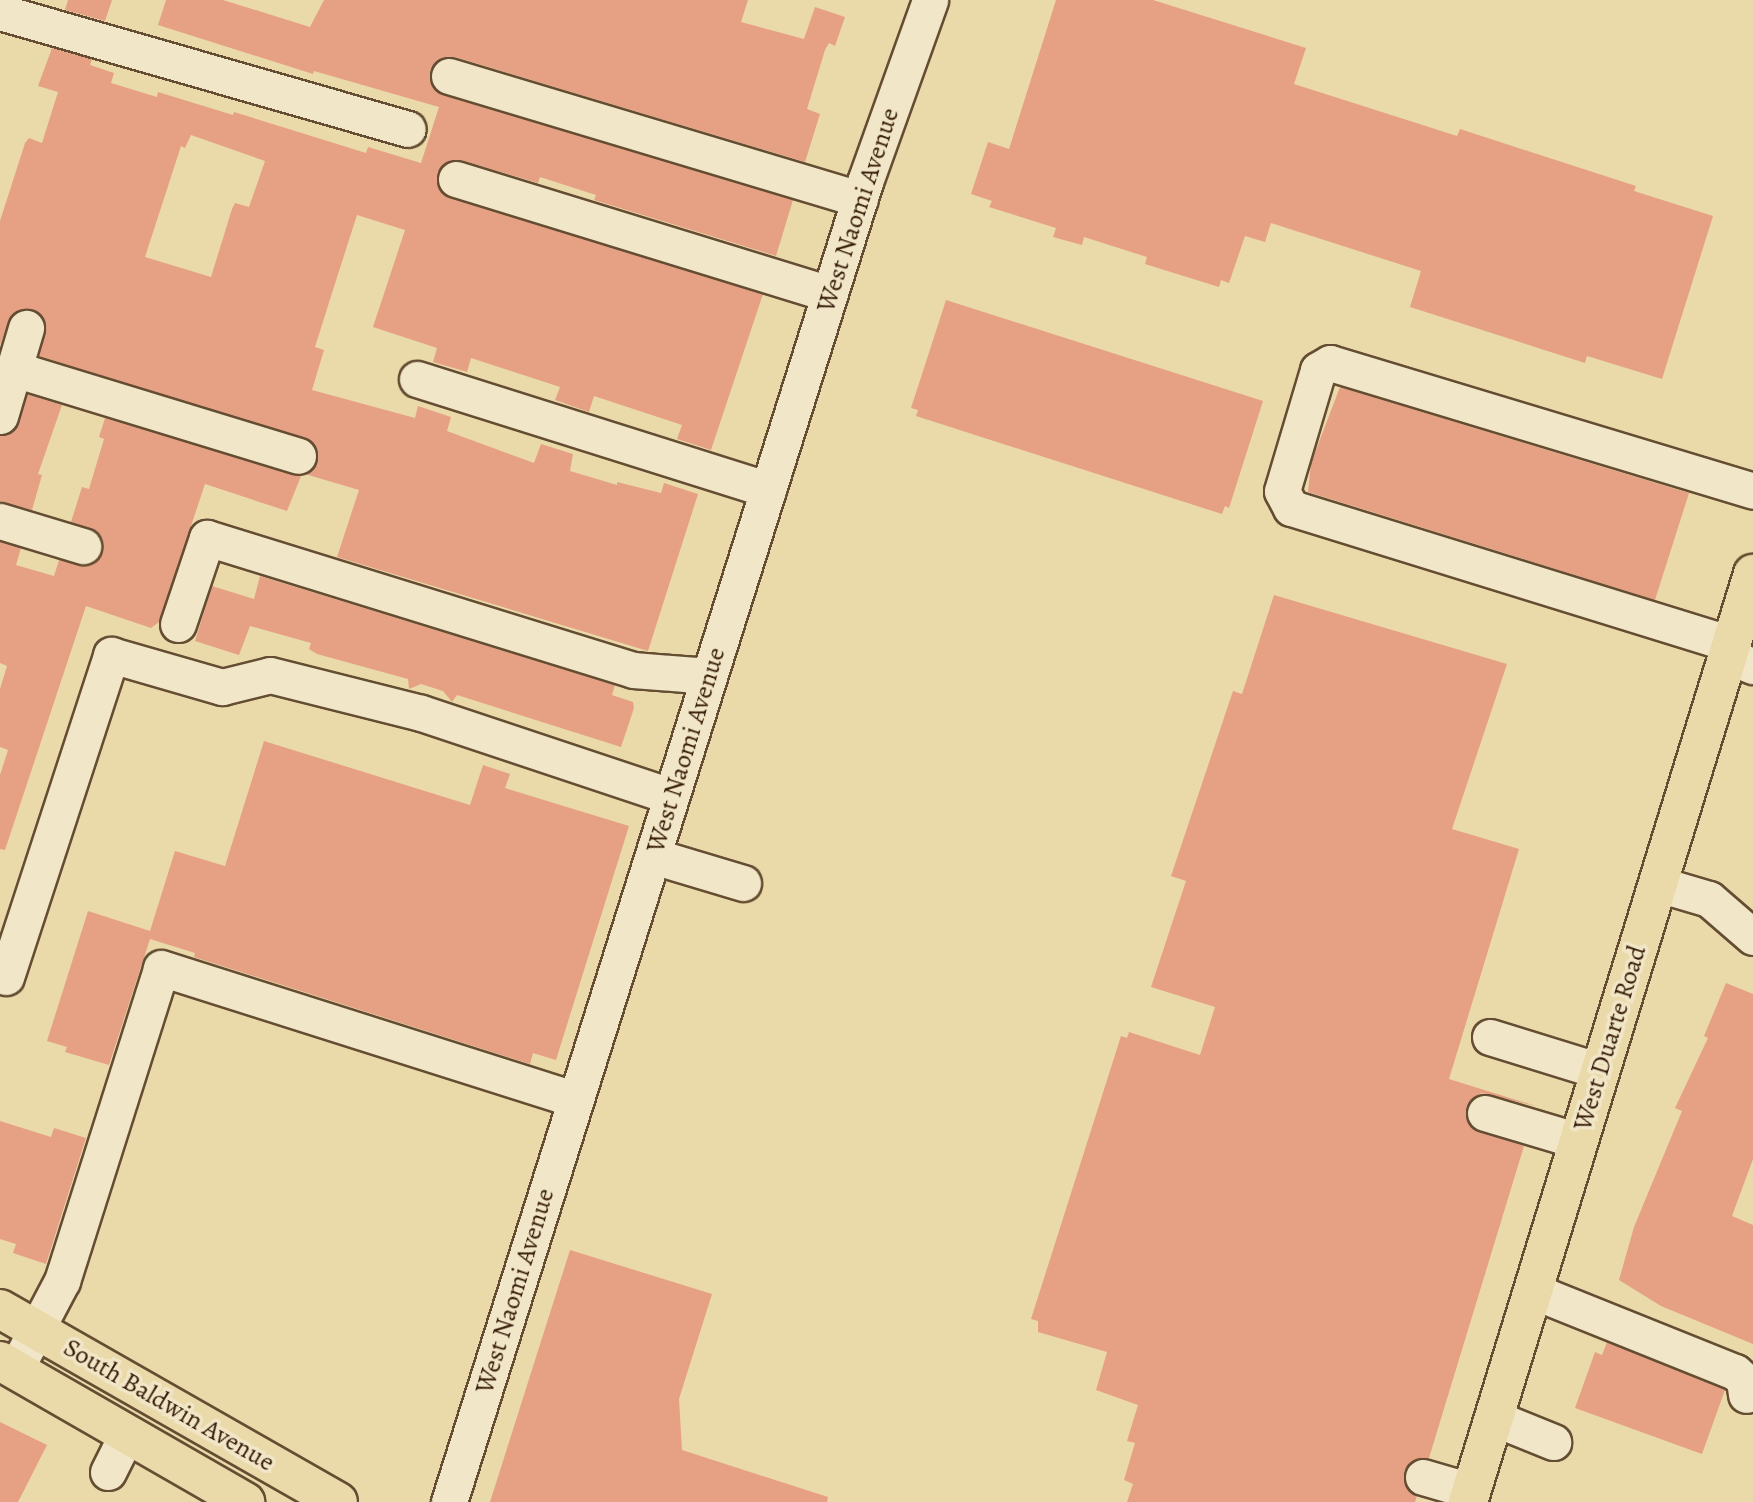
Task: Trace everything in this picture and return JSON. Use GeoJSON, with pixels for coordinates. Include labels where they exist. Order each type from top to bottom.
{"type":"FeatureCollection","features":[{"type":"Feature","properties":{"kind":"main road","name":"West Duarte Road"},"geometry":{"type":"LineString","coordinates":[[1469,1497],[1658,884],[1737,655],[1753,574]]}},
{"type":"Feature","properties":{"kind":"main road","name":"South Baldwin Avenue"},"geometry":{"type":"LineString","coordinates":[[0,1309],[338,1502]]}},
{"type":"Feature","properties":{"kind":"main road","name":"South Baldwin Avenue"},"geometry":{"type":"LineString","coordinates":[[8,1366],[245,1502]]}},
{"type":"Feature","properties":{"kind":"street","name":"West Naomi Avenue"},"geometry":{"type":"LineString","coordinates":[[449,1502],[923,1]]}},
{"type":"Feature","properties":{"kind":"street"},"geometry":{"type":"LineString","coordinates":[[0,12],[408,129]]}},
{"type":"Feature","properties":{"kind":"street"},"geometry":{"type":"LineString","coordinates":[[449,76],[860,199]]}},
{"type":"Feature","properties":{"kind":"street"},"geometry":{"type":"LineString","coordinates":[[456,179],[830,294]]}},
{"type":"Feature","properties":{"kind":"street"},"geometry":{"type":"LineString","coordinates":[[0,416],[26,328]]}},
{"type":"Feature","properties":{"kind":"street"},"geometry":{"type":"LineString","coordinates":[[1737,655],[1291,508],[1282,491],[1318,370],[1330,363],[1753,491]]}},
{"type":"Feature","properties":{"kind":"street"},"geometry":{"type":"LineString","coordinates":[[14,369],[298,456]]}},
{"type":"Feature","properties":{"kind":"street"},"geometry":{"type":"LineString","coordinates":[[417,379],[768,490]]}},
{"type":"Feature","properties":{"kind":"street"},"geometry":{"type":"LineString","coordinates":[[0,521],[83,546]]}},
{"type":"Feature","properties":{"kind":"street"},"geometry":{"type":"LineString","coordinates":[[178,624],[207,538],[633,670],[709,676]]}},
{"type":"Feature","properties":{"kind":"street"},"geometry":{"type":"LineString","coordinates":[[6,977],[111,655],[222,687],[270,675],[421,713],[671,796]]}},
{"type":"Feature","properties":{"kind":"street"},"geometry":{"type":"LineString","coordinates":[[653,856],[743,883]]}},
{"type":"Feature","properties":{"kind":"street"},"geometry":{"type":"LineString","coordinates":[[1658,884],[1709,899],[1753,937]]}},
{"type":"Feature","properties":{"kind":"street"},"geometry":{"type":"LineString","coordinates":[[8,1366],[37,1330],[62,1280],[161,968],[576,1100]]}},
{"type":"Feature","properties":{"kind":"street"},"geometry":{"type":"LineString","coordinates":[[1490,1037],[1600,1071]]}},
{"type":"Feature","properties":{"kind":"street"},"geometry":{"type":"LineString","coordinates":[[1485,1113],[1579,1141]]}},
{"type":"Feature","properties":{"kind":"street"},"geometry":{"type":"LineString","coordinates":[[1536,1280],[1753,1354]]}},
{"type":"Feature","properties":{"kind":"street"},"geometry":{"type":"LineString","coordinates":[[1536,1280],[1735,1372],[1744,1380],[1746,1395]]}},
{"type":"Feature","properties":{"kind":"street"},"geometry":{"type":"LineString","coordinates":[[1494,1419],[1553,1442]]}},
{"type":"Feature","properties":{"kind":"street"},"geometry":{"type":"LineString","coordinates":[[107,1472],[127,1434]]}},
{"type":"Feature","properties":{"kind":"street"},"geometry":{"type":"LineString","coordinates":[[1423,1477],[1469,1497]]}},
{"type":"Feature","properties":{"kind":"building"},"geometry":{"type":"Polygon","coordinates":[[[68,0],[112,0],[105,21],[65,10],[68,0]]]}},
{"type":"Feature","properties":{"kind":"building"},"geometry":{"type":"Polygon","coordinates":[[[166,0],[223,0],[310,27],[324,0],[748,0],[741,22],[804,39],[815,7],[845,17],[835,46],[829,43],[825,50],[807,109],[820,114],[805,162],[455,57],[444,57],[430,70],[430,81],[443,95],[793,200],[776,256],[594,200],[596,195],[540,177],[538,183],[461,160],[451,160],[437,172],[437,184],[450,198],[763,294],[711,450],[677,439],[682,425],[594,396],[589,412],[555,400],[560,387],[471,358],[467,372],[433,362],[437,348],[373,327],[405,230],[357,215],[315,347],[324,350],[312,390],[415,418],[418,406],[451,417],[447,431],[534,463],[541,444],[573,454],[570,471],[617,485],[617,482],[661,493],[664,483],[698,494],[648,651],[337,557],[359,490],[305,474],[317,461],[312,442],[39,356],[46,324],[32,309],[12,314],[0,345],[0,221],[25,143],[29,138],[42,143],[58,92],[38,86],[52,48],[92,59],[90,65],[114,73],[111,83],[157,97],[158,92],[233,115],[234,112],[366,153],[368,147],[421,163],[439,107],[314,71],[313,74],[158,25],[166,0]],[[191,135],[185,148],[181,146],[145,257],[211,277],[232,209],[235,203],[249,207],[265,161],[191,135]]]}},
{"type":"Feature","properties":{"kind":"building"},"geometry":{"type":"Polygon","coordinates":[[[1056,0],[1153,0],[1306,48],[1294,84],[1457,136],[1460,129],[1636,186],[1634,191],[1713,216],[1662,379],[1587,356],[1585,363],[1410,307],[1421,271],[1271,223],[1265,242],[1245,236],[1229,283],[1221,280],[1219,287],[1145,264],[1147,257],[1084,237],[1082,245],[1053,237],[1056,228],[989,207],[992,201],[971,194],[988,142],[1009,149],[1056,0]]]}},
{"type":"Feature","properties":{"kind":"building"},"geometry":{"type":"Polygon","coordinates":[[[946,300],[1263,401],[1229,508],[1225,506],[1222,514],[916,416],[918,410],[911,408],[946,300]]]}},
{"type":"Feature","properties":{"kind":"building"},"geometry":{"type":"Polygon","coordinates":[[[1340,387],[1689,493],[1655,600],[1308,492],[1311,463],[1340,387]]]}},
{"type":"Feature","properties":{"kind":"building"},"geometry":{"type":"Polygon","coordinates":[[[27,394],[62,405],[38,474],[42,475],[32,510],[0,501],[0,436],[14,430],[27,394]]]}},
{"type":"Feature","properties":{"kind":"building"},"geometry":{"type":"Polygon","coordinates":[[[105,418],[301,476],[287,511],[205,484],[159,622],[151,628],[86,606],[5,850],[0,849],[0,775],[8,750],[0,747],[0,689],[7,666],[0,663],[0,542],[21,548],[16,565],[54,576],[59,560],[87,566],[97,560],[102,551],[98,533],[71,522],[82,487],[89,489],[104,439],[99,437],[105,418]]]}},
{"type":"Feature","properties":{"kind":"building"},"geometry":{"type":"Polygon","coordinates":[[[260,576],[615,685],[612,695],[633,702],[634,708],[621,747],[457,695],[452,702],[443,691],[421,684],[409,689],[408,679],[317,654],[309,649],[311,643],[250,626],[239,655],[195,641],[212,586],[254,599],[260,576]]]}},
{"type":"Feature","properties":{"kind":"building"},"geometry":{"type":"Polygon","coordinates":[[[1274,595],[1507,664],[1452,829],[1519,849],[1449,1079],[1536,1106],[1481,1093],[1466,1107],[1471,1127],[1524,1146],[1429,1458],[1418,1458],[1404,1471],[1404,1482],[1417,1496],[1415,1502],[1127,1502],[1133,1484],[1124,1480],[1135,1443],[1127,1441],[1138,1405],[1096,1390],[1107,1352],[1038,1332],[1038,1321],[1031,1319],[1121,1036],[1127,1038],[1129,1032],[1200,1055],[1215,1007],[1151,987],[1186,881],[1171,876],[1233,691],[1242,694],[1274,595]]]}},
{"type":"Feature","properties":{"kind":"building"},"geometry":{"type":"Polygon","coordinates":[[[264,741],[470,805],[483,765],[510,774],[505,788],[629,826],[556,1060],[533,1053],[530,1064],[194,957],[195,953],[150,939],[109,1065],[65,1052],[67,1047],[47,1041],[88,911],[150,931],[175,851],[225,866],[264,741]]]}},
{"type":"Feature","properties":{"kind":"building"},"geometry":{"type":"Polygon","coordinates":[[[1726,983],[1753,994],[1753,1159],[1732,1216],[1753,1225],[1753,1344],[1661,1306],[1619,1280],[1634,1227],[1682,1111],[1675,1108],[1708,1038],[1704,1036],[1726,983]]]}},
{"type":"Feature","properties":{"kind":"building"},"geometry":{"type":"Polygon","coordinates":[[[0,1121],[51,1137],[54,1128],[86,1138],[46,1264],[13,1253],[16,1244],[0,1239],[0,1121]]]}},
{"type":"Feature","properties":{"kind":"building"},"geometry":{"type":"Polygon","coordinates":[[[570,1250],[712,1294],[679,1399],[682,1450],[828,1497],[827,1502],[490,1502],[570,1250]]]}},
{"type":"Feature","properties":{"kind":"building"},"geometry":{"type":"Polygon","coordinates":[[[1607,1342],[1725,1390],[1702,1454],[1575,1408],[1595,1352],[1602,1355],[1607,1342]]]}},
{"type":"Feature","properties":{"kind":"building"},"geometry":{"type":"Polygon","coordinates":[[[0,1422],[47,1445],[18,1502],[0,1502],[0,1422]]]}}]}
